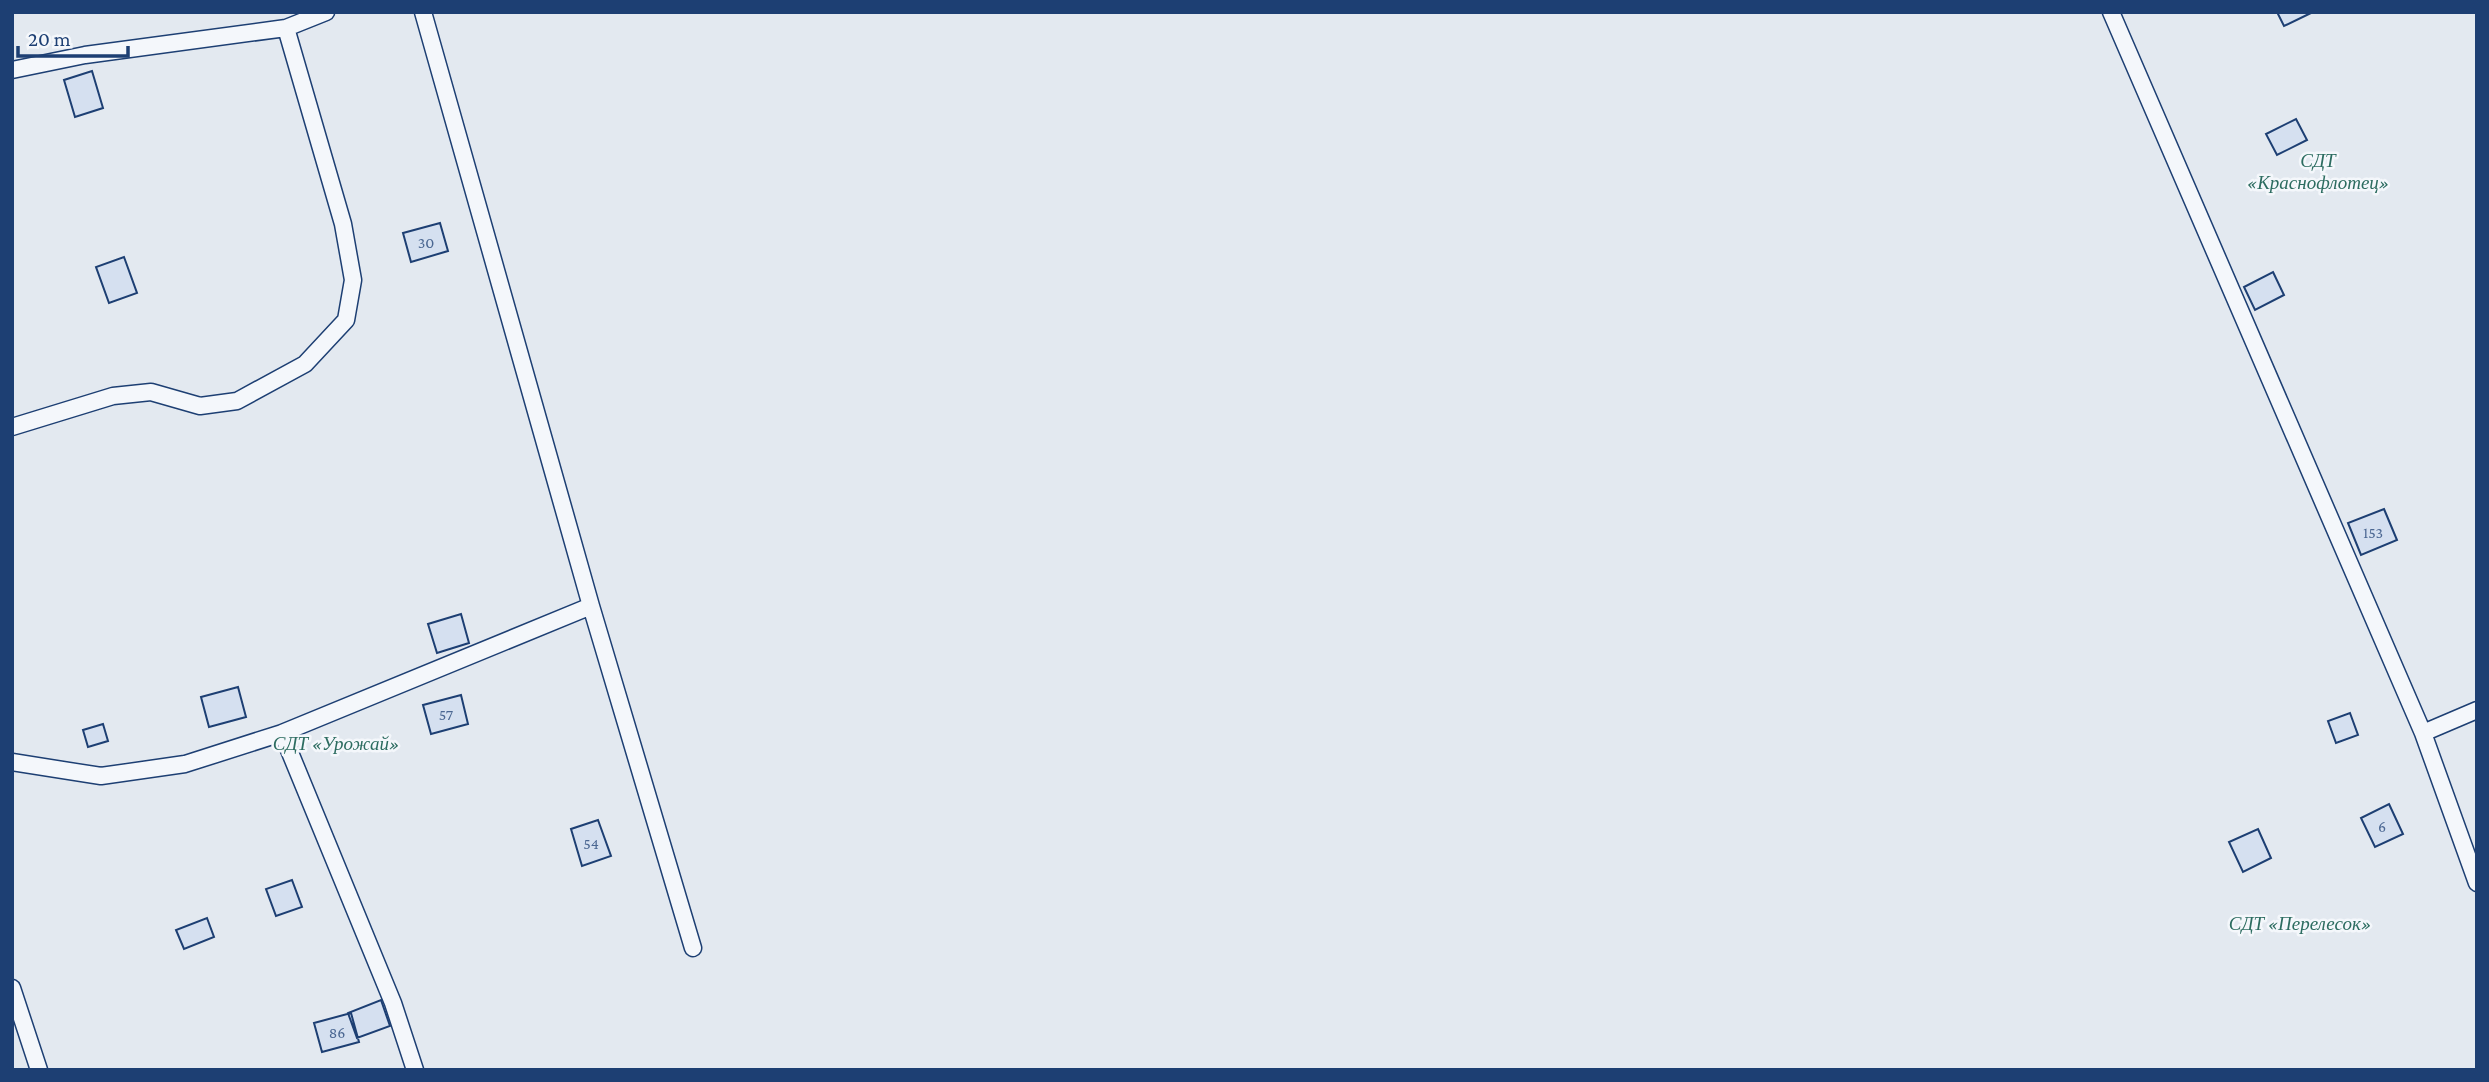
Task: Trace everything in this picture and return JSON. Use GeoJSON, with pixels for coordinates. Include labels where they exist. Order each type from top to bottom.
{"type":"FeatureCollection","features":[{"type":"Feature","properties":{"kind":"lane"},"geometry":{"type":"LineString","coordinates":[[12,69],[85,55],[285,28],[326,12]]}},
{"type":"Feature","properties":{"kind":"lane"},"geometry":{"type":"LineString","coordinates":[[423,12],[591,606],[693,948]]}},
{"type":"Feature","properties":{"kind":"lane"},"geometry":{"type":"LineString","coordinates":[[2111,12],[2423,733],[2477,883]]}},
{"type":"Feature","properties":{"kind":"lane"},"geometry":{"type":"LineString","coordinates":[[12,427],[113,396],[152,392],[200,406],[237,401],[305,364],[346,320],[353,281],[344,224],[285,28]]}},
{"type":"Feature","properties":{"kind":"lane"},"geometry":{"type":"LineString","coordinates":[[12,762],[101,776],[185,764],[282,733],[591,606]]}},
{"type":"Feature","properties":{"kind":"lane"},"geometry":{"type":"LineString","coordinates":[[2423,733],[2477,710]]}},
{"type":"Feature","properties":{"kind":"lane"},"geometry":{"type":"LineString","coordinates":[[282,733],[393,1003],[415,1070]]}},
{"type":"Feature","properties":{"kind":"lane"},"geometry":{"type":"LineString","coordinates":[[12,988],[39,1070]]}},
{"type":"Feature","properties":{"kind":"green space"},"geometry":{"type":"Polygon","coordinates":[[[12,12],[2477,12],[2477,1070],[12,1070],[12,12]]]}},
{"type":"Feature","properties":{"kind":"building"},"geometry":{"type":"Polygon","coordinates":[[[2277,12],[2313,12],[2284,26],[2277,12]]]}},
{"type":"Feature","properties":{"kind":"building"},"geometry":{"type":"Polygon","coordinates":[[[92,71],[103,108],[75,117],[64,80],[92,71]]]}},
{"type":"Feature","properties":{"kind":"building"},"geometry":{"type":"Polygon","coordinates":[[[2296,119],[2307,140],[2277,155],[2266,134],[2296,119]]]}},
{"type":"Feature","properties":{"kind":"building"},"geometry":{"type":"Polygon","coordinates":[[[440,223],[448,251],[411,262],[403,233],[440,223]]]}},
{"type":"Feature","properties":{"kind":"building"},"geometry":{"type":"Polygon","coordinates":[[[124,257],[137,293],[109,303],[96,267],[124,257]]]}},
{"type":"Feature","properties":{"kind":"building"},"geometry":{"type":"Polygon","coordinates":[[[2273,272],[2284,295],[2255,310],[2244,287],[2273,272]]]}},
{"type":"Feature","properties":{"kind":"building"},"geometry":{"type":"Polygon","coordinates":[[[2384,509],[2397,540],[2361,555],[2348,523],[2384,509]]]}},
{"type":"Feature","properties":{"kind":"building"},"geometry":{"type":"Polygon","coordinates":[[[461,614],[469,643],[437,653],[428,624],[461,614]]]}},
{"type":"Feature","properties":{"kind":"building"},"geometry":{"type":"Polygon","coordinates":[[[238,687],[246,717],[209,727],[201,697],[238,687]]]}},
{"type":"Feature","properties":{"kind":"building"},"geometry":{"type":"Polygon","coordinates":[[[461,695],[468,724],[431,734],[423,705],[461,695]]]}},
{"type":"Feature","properties":{"kind":"building"},"geometry":{"type":"Polygon","coordinates":[[[2350,713],[2358,735],[2336,743],[2328,721],[2350,713]]]}},
{"type":"Feature","properties":{"kind":"building"},"geometry":{"type":"Polygon","coordinates":[[[103,724],[108,741],[88,747],[83,730],[103,724]]]}},
{"type":"Feature","properties":{"kind":"building"},"geometry":{"type":"Polygon","coordinates":[[[2389,804],[2403,834],[2375,847],[2361,818],[2389,804]]]}},
{"type":"Feature","properties":{"kind":"building"},"geometry":{"type":"Polygon","coordinates":[[[598,820],[611,856],[582,866],[571,829],[598,820]]]}},
{"type":"Feature","properties":{"kind":"building"},"geometry":{"type":"Polygon","coordinates":[[[2258,829],[2271,858],[2243,872],[2229,842],[2258,829]]]}},
{"type":"Feature","properties":{"kind":"building"},"geometry":{"type":"Polygon","coordinates":[[[292,880],[302,907],[276,916],[266,889],[292,880]]]}},
{"type":"Feature","properties":{"kind":"building"},"geometry":{"type":"Polygon","coordinates":[[[207,918],[214,937],[184,949],[176,930],[207,918]]]}},
{"type":"Feature","properties":{"kind":"building"},"geometry":{"type":"Polygon","coordinates":[[[381,1000],[390,1026],[357,1038],[348,1013],[381,1000]]]}},
{"type":"Feature","properties":{"kind":"building"},"geometry":{"type":"Polygon","coordinates":[[[351,1013],[359,1042],[322,1052],[314,1023],[351,1013]]]}},
{"type":"Feature","properties":{"kind":"park label","name":"СДТ «Краснофлотец»"},"geometry":{"type":"Point","coordinates":[2318,171]}},
{"type":"Feature","properties":{"kind":"park label","name":"СДТ «Урожай»"},"geometry":{"type":"Point","coordinates":[336,743]}},
{"type":"Feature","properties":{"kind":"park label","name":"СДТ «Перелесок»"},"geometry":{"type":"Point","coordinates":[2300,923]}}]}
